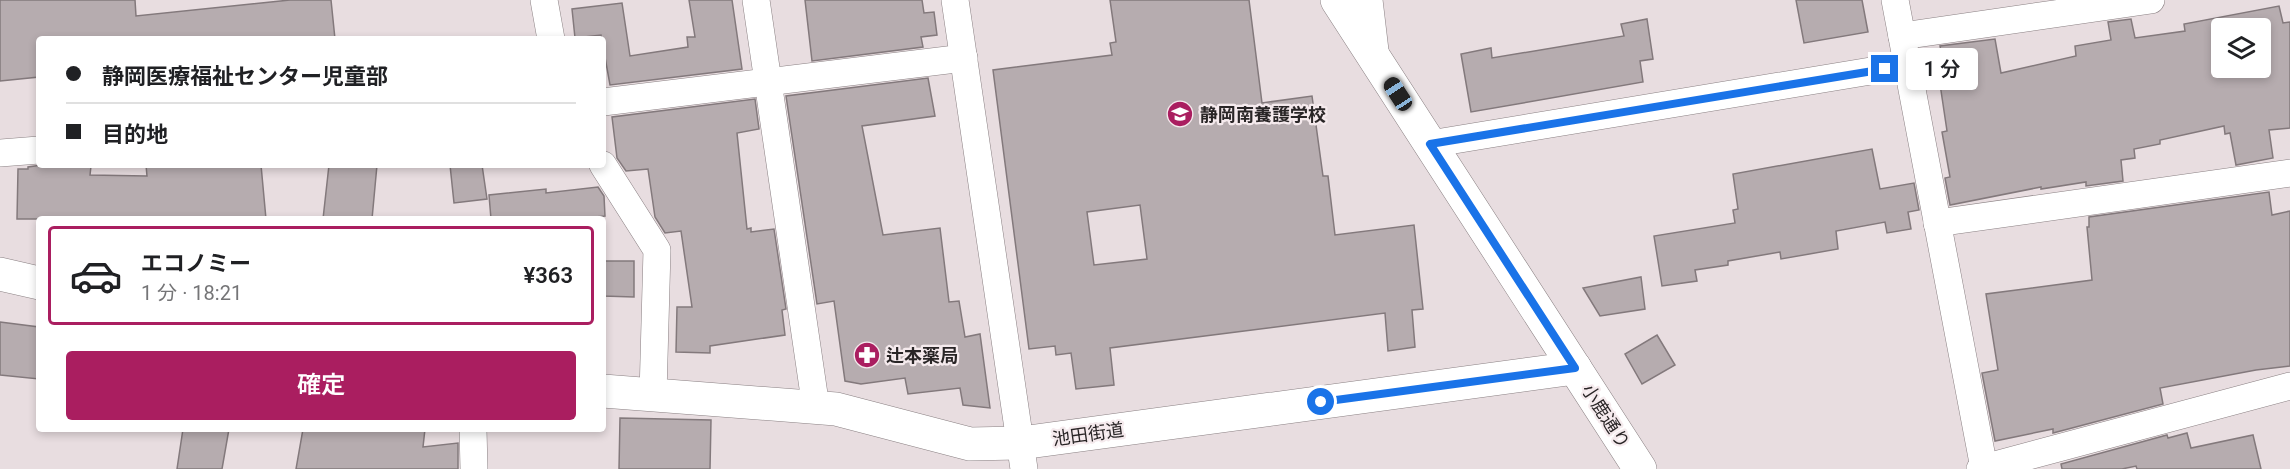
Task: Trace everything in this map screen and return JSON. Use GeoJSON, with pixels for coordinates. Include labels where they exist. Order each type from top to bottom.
{"type":"FeatureCollection","features":[{"type":"Feature","properties":{"kind":"street"},"geometry":{"type":"LineString","coordinates":[[544,0],[550,36]]}},
{"type":"Feature","properties":{"kind":"street"},"geometry":{"type":"LineString","coordinates":[[756,0],[816,408]]}},
{"type":"Feature","properties":{"kind":"street"},"geometry":{"type":"LineString","coordinates":[[955,0],[1022,456]]}},
{"type":"Feature","properties":{"kind":"street","name":"小鹿通り"},"geometry":{"type":"LineString","coordinates":[[1337,0],[1640,469]]}},
{"type":"Feature","properties":{"kind":"street"},"geometry":{"type":"LineString","coordinates":[[1369,0],[1376,61]]}},
{"type":"Feature","properties":{"kind":"street"},"geometry":{"type":"LineString","coordinates":[[1895,0],[1982,469],[2290,386]]}},
{"type":"Feature","properties":{"kind":"street"},"geometry":{"type":"LineString","coordinates":[[1902,36],[2151,0]]}},
{"type":"Feature","properties":{"kind":"street"},"geometry":{"type":"LineString","coordinates":[[606,102],[964,58]]}},
{"type":"Feature","properties":{"kind":"street"},"geometry":{"type":"LineString","coordinates":[[1430,144],[1907,65]]}},
{"type":"Feature","properties":{"kind":"street"},"geometry":{"type":"LineString","coordinates":[[0,153],[36,150]]}},
{"type":"Feature","properties":{"kind":"street"},"geometry":{"type":"LineString","coordinates":[[605,168],[657,250],[653,395]]}},
{"type":"Feature","properties":{"kind":"street"},"geometry":{"type":"LineString","coordinates":[[1937,223],[2290,173]]}},
{"type":"Feature","properties":{"kind":"street"},"geometry":{"type":"LineString","coordinates":[[0,274],[36,282]]}},
{"type":"Feature","properties":{"kind":"street","name":"池田街道"},"geometry":{"type":"LineString","coordinates":[[606,391],[836,409],[1022,456],[1575,368]]}},
{"type":"Feature","properties":{"kind":"street"},"geometry":{"type":"LineString","coordinates":[[472,432],[474,469]]}},
{"type":"Feature","properties":{"kind":"building"},"geometry":{"type":"Polygon","coordinates":[[[0,0],[135,0],[136,16],[290,0],[331,0],[335,36],[36,36],[36,77],[0,81],[0,0]]]}},
{"type":"Feature","properties":{"kind":"building"},"geometry":{"type":"Polygon","coordinates":[[[689,0],[732,0],[742,69],[610,85],[606,63],[606,36],[575,36],[572,9],[622,3],[630,56],[688,47],[687,37],[695,37],[689,0]]]}},
{"type":"Feature","properties":{"kind":"building"},"geometry":{"type":"Polygon","coordinates":[[[805,0],[922,0],[924,13],[934,12],[937,35],[921,37],[923,47],[812,61],[805,0]]]}},
{"type":"Feature","properties":{"kind":"building"},"geometry":{"type":"Polygon","coordinates":[[[1110,0],[1249,0],[1262,103],[1312,96],[1323,176],[1328,176],[1335,235],[1414,225],[1423,309],[1412,310],[1415,347],[1388,351],[1385,313],[1110,348],[1114,385],[1076,389],[1071,353],[1056,355],[1055,346],[1029,349],[993,70],[1112,55],[1110,43],[1116,42],[1110,0]],[[1140,205],[1087,212],[1094,265],[1147,259],[1140,205]]]}},
{"type":"Feature","properties":{"kind":"building"},"geometry":{"type":"Polygon","coordinates":[[[1796,0],[1862,0],[1868,32],[1804,43],[1796,0]]]}},
{"type":"Feature","properties":{"kind":"building"},"geometry":{"type":"Polygon","coordinates":[[[2279,6],[2283,23],[2290,22],[2290,128],[2269,130],[2273,158],[2236,165],[2230,133],[2225,134],[2224,126],[2160,140],[2160,144],[2134,149],[2135,158],[2121,160],[2123,181],[2086,186],[2086,182],[2041,189],[2041,187],[1950,205],[1945,178],[1950,177],[1942,132],[1947,131],[1936,57],[1942,56],[1940,46],[1995,39],[2001,73],[2076,56],[2075,46],[2111,40],[2108,22],[2131,19],[2135,38],[2185,31],[2184,24],[2211,19],[2211,78],[2271,78],[2271,18],[2216,18],[2279,6]]]}},
{"type":"Feature","properties":{"kind":"building"},"geometry":{"type":"Polygon","coordinates":[[[1647,19],[1653,59],[1640,61],[1643,82],[1471,112],[1461,54],[1491,48],[1492,58],[1624,36],[1621,24],[1647,19]]]}},
{"type":"Feature","properties":{"kind":"building"},"geometry":{"type":"Polygon","coordinates":[[[928,78],[935,116],[862,126],[883,235],[940,228],[949,302],[959,301],[965,337],[980,334],[990,408],[963,405],[960,388],[908,394],[905,378],[861,384],[845,381],[834,301],[817,304],[786,96],[928,78]]]}},
{"type":"Feature","properties":{"kind":"building"},"geometry":{"type":"Polygon","coordinates":[[[755,99],[759,129],[737,133],[747,229],[751,228],[751,232],[774,229],[786,309],[782,310],[785,335],[710,346],[710,353],[676,352],[677,307],[692,307],[681,231],[665,233],[655,217],[648,169],[626,171],[617,158],[612,117],[755,99]]]}},
{"type":"Feature","properties":{"kind":"building"},"geometry":{"type":"Polygon","coordinates":[[[1872,149],[1880,189],[1914,183],[1919,210],[1908,212],[1911,229],[1887,233],[1885,222],[1836,231],[1838,249],[1781,259],[1780,252],[1728,261],[1728,265],[1695,270],[1697,281],[1662,286],[1654,236],[1735,223],[1733,210],[1738,209],[1733,174],[1872,149]]]}},
{"type":"Feature","properties":{"kind":"building"},"geometry":{"type":"Polygon","coordinates":[[[28,167],[91,168],[90,175],[147,176],[146,168],[261,168],[266,216],[36,216],[36,219],[17,219],[18,169],[28,169],[28,167]]]}},
{"type":"Feature","properties":{"kind":"building"},"geometry":{"type":"Polygon","coordinates":[[[329,168],[377,168],[372,216],[323,216],[329,168]]]}},
{"type":"Feature","properties":{"kind":"building"},"geometry":{"type":"Polygon","coordinates":[[[450,168],[482,168],[487,199],[454,203],[450,168]]]}},
{"type":"Feature","properties":{"kind":"building"},"geometry":{"type":"Polygon","coordinates":[[[598,187],[604,196],[605,216],[491,216],[489,195],[546,189],[546,193],[598,187]]]}},
{"type":"Feature","properties":{"kind":"building"},"geometry":{"type":"Polygon","coordinates":[[[2269,192],[2272,215],[2290,211],[2290,366],[2160,388],[2163,404],[2053,433],[2053,429],[1995,441],[1982,373],[1998,370],[1986,294],[2092,280],[2087,227],[2089,227],[2089,217],[2269,192]]]}},
{"type":"Feature","properties":{"kind":"building"},"geometry":{"type":"Polygon","coordinates":[[[606,261],[634,261],[634,297],[606,296],[606,261]]]}},
{"type":"Feature","properties":{"kind":"building"},"geometry":{"type":"Polygon","coordinates":[[[1641,277],[1645,309],[1600,316],[1583,288],[1641,277]]]}},
{"type":"Feature","properties":{"kind":"building"},"geometry":{"type":"Polygon","coordinates":[[[0,322],[36,327],[36,379],[0,375],[0,322]]]}},
{"type":"Feature","properties":{"kind":"building"},"geometry":{"type":"Polygon","coordinates":[[[1657,335],[1675,365],[1642,384],[1625,354],[1657,335]]]}},
{"type":"Feature","properties":{"kind":"building"},"geometry":{"type":"Polygon","coordinates":[[[620,418],[711,420],[710,469],[619,469],[620,418]]]}},
{"type":"Feature","properties":{"kind":"building"},"geometry":{"type":"Polygon","coordinates":[[[183,432],[228,432],[222,469],[177,469],[183,432]]]}},
{"type":"Feature","properties":{"kind":"building"},"geometry":{"type":"Polygon","coordinates":[[[302,432],[425,432],[423,447],[458,443],[458,469],[296,469],[302,432]]]}},
{"type":"Feature","properties":{"kind":"building"},"geometry":{"type":"Polygon","coordinates":[[[2187,433],[2191,448],[2253,435],[2261,469],[2137,469],[2136,466],[2122,469],[2062,469],[2061,464],[2167,435],[2168,438],[2187,433]]]}},
{"type":"Feature","properties":{"kind":"place","name":"静岡南養護学校"},"geometry":{"type":"Point","coordinates":[1180,114]}},
{"type":"Feature","properties":{"kind":"place","name":"辻本薬局"},"geometry":{"type":"Point","coordinates":[867,355]}},
{"type":"Feature","properties":{"kind":"route"},"geometry":{"type":"LineString","coordinates":[[1321,402],[1575,368],[1430,144],[1885,69]]}}]}
